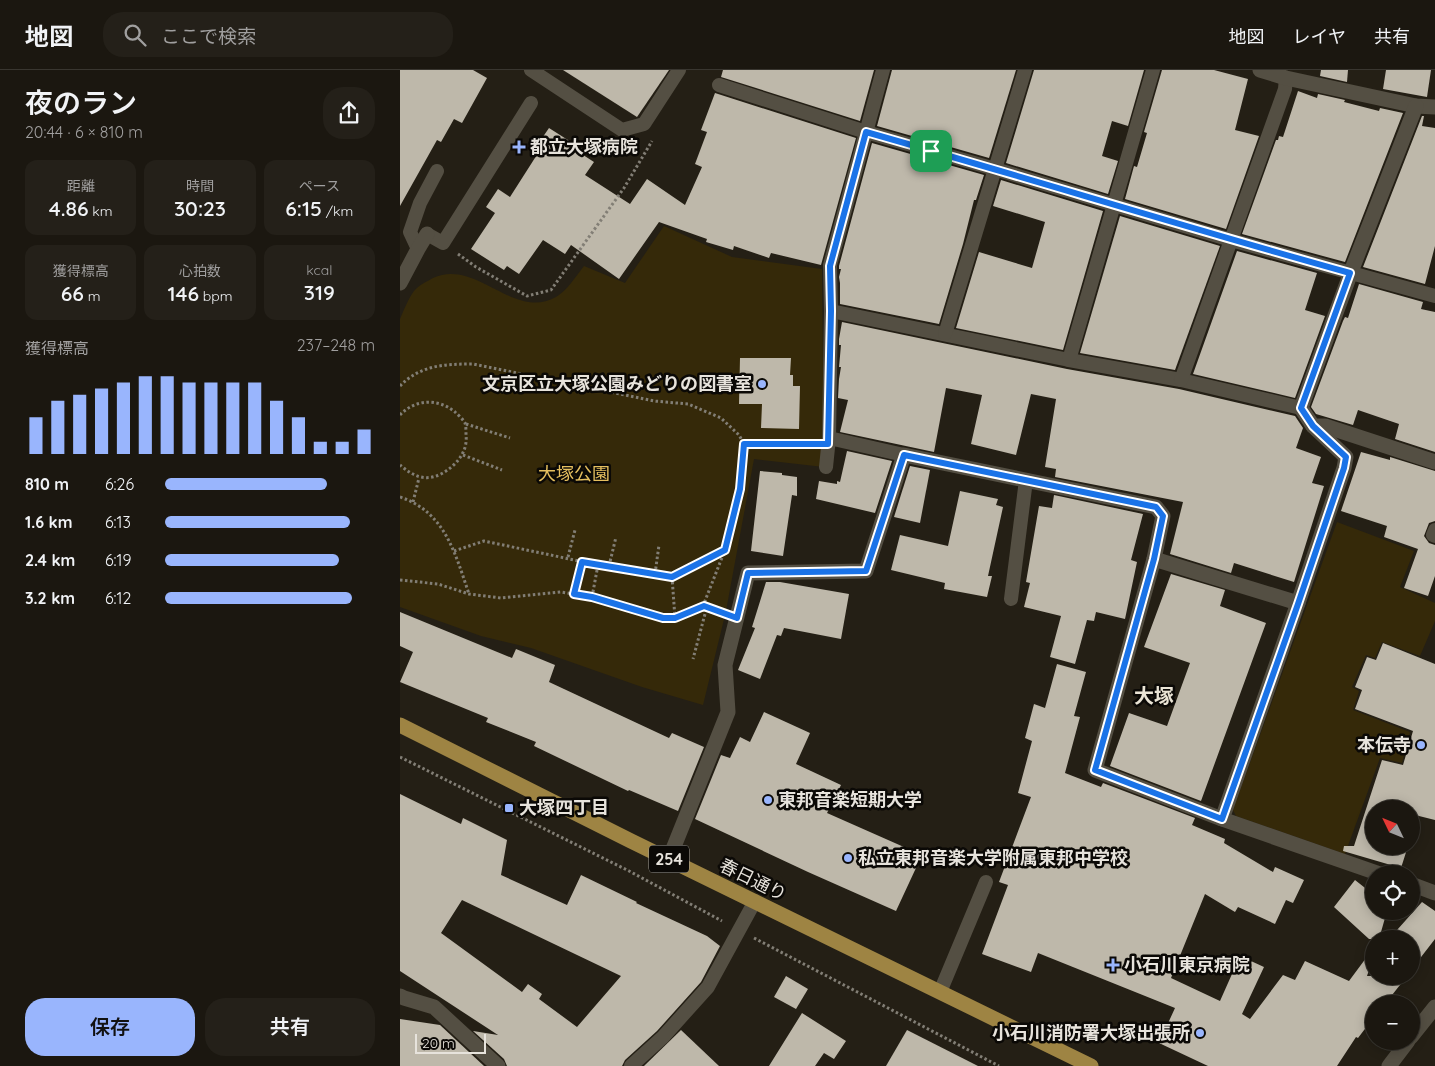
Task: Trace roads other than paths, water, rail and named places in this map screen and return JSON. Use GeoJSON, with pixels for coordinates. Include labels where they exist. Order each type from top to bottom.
{"type":"FeatureCollection","features":[{"type":"Feature","properties":{"kind":"highway","name":"春日通り"},"geometry":{"type":"LineString","coordinates":[[400,725],[1091,1066]]}},
{"type":"Feature","properties":{"kind":"street"},"geometry":{"type":"LineString","coordinates":[[1260,70],[1286,74],[1416,106],[1435,107]]}},
{"type":"Feature","properties":{"kind":"street"},"geometry":{"type":"LineString","coordinates":[[1222,819],[1344,468],[1346,457],[1313,426],[1301,408],[1350,273],[1416,106]]}},
{"type":"Feature","properties":{"kind":"street"},"geometry":{"type":"LineString","coordinates":[[402,274],[428,234]]}},
{"type":"Feature","properties":{"kind":"street"},"geometry":{"type":"LineString","coordinates":[[1313,426],[1326,426],[1435,462]]}},
{"type":"Feature","properties":{"kind":"street"},"geometry":{"type":"LineString","coordinates":[[669,859],[728,712],[725,665],[748,573],[866,571],[904,455],[1156,507],[1163,516],[1154,559],[1095,770],[1222,819],[1365,869]]}},
{"type":"Feature","properties":{"kind":"street"},"geometry":{"type":"LineString","coordinates":[[1154,559],[1298,604]]}},
{"type":"Feature","properties":{"kind":"street"},"geometry":{"type":"LineString","coordinates":[[1420,887],[1435,893]]}},
{"type":"Feature","properties":{"kind":"street"},"geometry":{"type":"LineString","coordinates":[[400,996],[434,1007],[498,1066]]}},
{"type":"Feature","properties":{"kind":"street"},"geometry":{"type":"LineString","coordinates":[[1420,1026],[1435,1007]]}},
{"type":"Feature","properties":{"kind":"street"},"geometry":{"type":"LineString","coordinates":[[1388,1066],[1401,1050]]}},
{"type":"Feature","properties":{"kind":"lane"},"geometry":{"type":"LineString","coordinates":[[531,70],[546,74],[622,130],[644,124],[679,70]]}},
{"type":"Feature","properties":{"kind":"lane"},"geometry":{"type":"LineString","coordinates":[[826,467],[831,311],[830,266],[883,70]]}},
{"type":"Feature","properties":{"kind":"lane"},"geometry":{"type":"LineString","coordinates":[[945,334],[1024,70]]}},
{"type":"Feature","properties":{"kind":"lane"},"geometry":{"type":"LineString","coordinates":[[1069,360],[1153,70]]}},
{"type":"Feature","properties":{"kind":"lane"},"geometry":{"type":"LineString","coordinates":[[1181,380],[1285,89],[1286,74]]}},
{"type":"Feature","properties":{"kind":"lane"},"geometry":{"type":"LineString","coordinates":[[719,85],[866,132],[1231,240],[1435,296]]}},
{"type":"Feature","properties":{"kind":"lane"},"geometry":{"type":"LineString","coordinates":[[428,234],[443,243],[532,103]]}},
{"type":"Feature","properties":{"kind":"lane"},"geometry":{"type":"LineString","coordinates":[[418,249],[410,232],[420,203],[437,171]]}},
{"type":"Feature","properties":{"kind":"lane"},"geometry":{"type":"LineString","coordinates":[[831,311],[1069,360],[1181,380],[1301,408]]}},
{"type":"Feature","properties":{"kind":"lane"},"geometry":{"type":"LineString","coordinates":[[828,441],[904,455]]}},
{"type":"Feature","properties":{"kind":"lane"},"geometry":{"type":"LineString","coordinates":[[1010,599],[1026,480]]}},
{"type":"Feature","properties":{"kind":"lane"},"geometry":{"type":"LineString","coordinates":[[1435,530],[1433,535],[1435,536]]}},
{"type":"Feature","properties":{"kind":"lane"},"geometry":{"type":"LineString","coordinates":[[940,992],[986,882]]}},
{"type":"Feature","properties":{"kind":"lane"},"geometry":{"type":"LineString","coordinates":[[631,1066],[663,1037],[708,987],[754,901]]}},
{"type":"Feature","properties":{"kind":"place","name":"都立大塚病院"},"geometry":{"type":"Point","coordinates":[519,147]}},
{"type":"Feature","properties":{"kind":"place","name":"文京区立大塚公園みどりの図書室"},"geometry":{"type":"Point","coordinates":[762,384]}},
{"type":"Feature","properties":{"kind":"place","name":"本伝寺"},"geometry":{"type":"Point","coordinates":[1421,745]}},
{"type":"Feature","properties":{"kind":"place","name":"東邦音楽短期大学"},"geometry":{"type":"Point","coordinates":[768,800]}},
{"type":"Feature","properties":{"kind":"place","name":"大塚四丁目"},"geometry":{"type":"Point","coordinates":[509,808]}},
{"type":"Feature","properties":{"kind":"place","name":"私立東邦音楽大学附属東邦中学校"},"geometry":{"type":"Point","coordinates":[848,858]}},
{"type":"Feature","properties":{"kind":"place","name":"小石川東京病院"},"geometry":{"type":"Point","coordinates":[1113,965]}},
{"type":"Feature","properties":{"kind":"place","name":"小石川消防署大塚出張所"},"geometry":{"type":"Point","coordinates":[1200,1033]}},
{"type":"Feature","properties":{"kind":"district","name":"大塚"},"geometry":{"type":"Point","coordinates":[1154,696]}},
{"type":"Feature","properties":{"kind":"park label","name":"大塚公園"},"geometry":{"type":"Point","coordinates":[574,474]}}]}
